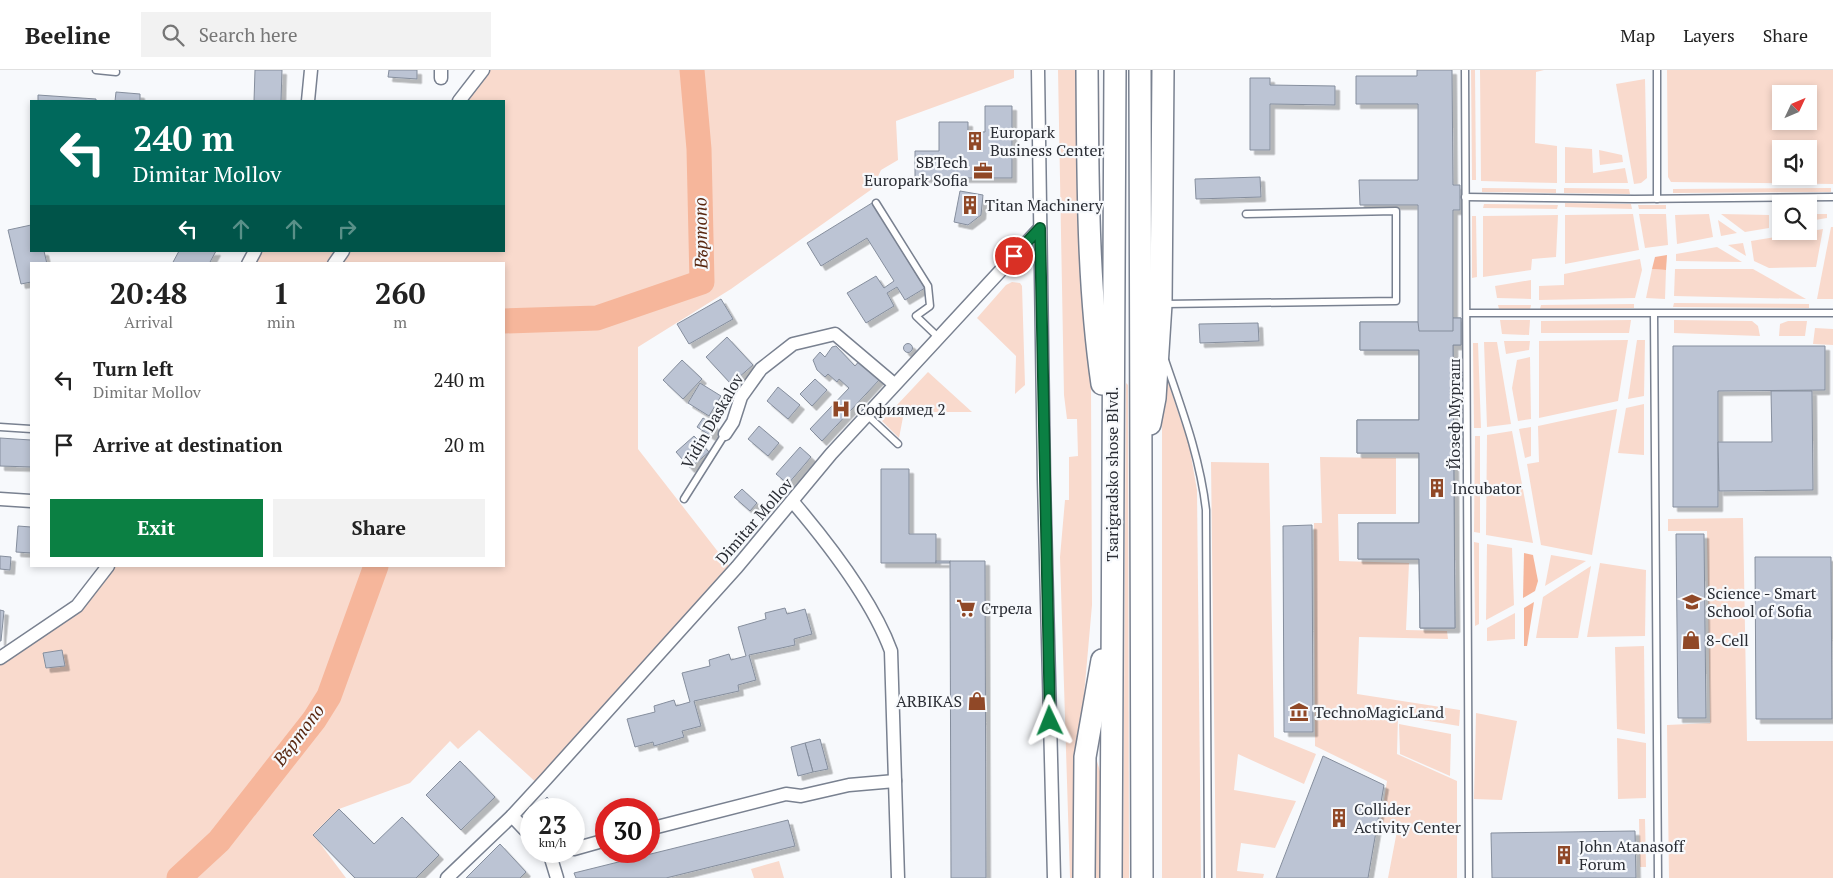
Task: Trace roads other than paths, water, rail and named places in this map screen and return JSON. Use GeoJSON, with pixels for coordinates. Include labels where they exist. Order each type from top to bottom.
{"type":"FeatureCollection","features":[{"type":"Feature","properties":{"kind":"highway"},"geometry":{"type":"LineString","coordinates":[[1087,70],[1089,213],[1096,340],[1112,453]]}},
{"type":"Feature","properties":{"kind":"highway","name":"Tsarigradsko shose Blvd."},"geometry":{"type":"LineString","coordinates":[[1111,878],[1115,70]]}},
{"type":"Feature","properties":{"kind":"highway","name":"Tsarigradsko shose Blvd."},"geometry":{"type":"LineString","coordinates":[[1140,70],[1142,878]]}},
{"type":"Feature","properties":{"kind":"highway"},"geometry":{"type":"LineString","coordinates":[[1140,468],[1155,398],[1161,304],[1163,70]]}},
{"type":"Feature","properties":{"kind":"highway"},"geometry":{"type":"LineString","coordinates":[[1084,878],[1085,757],[1112,601]]}},
{"type":"Feature","properties":{"kind":"street"},"geometry":{"type":"LineString","coordinates":[[308,100],[311,70]]}},
{"type":"Feature","properties":{"kind":"street"},"geometry":{"type":"LineString","coordinates":[[460,100],[483,70]]}},
{"type":"Feature","properties":{"kind":"street"},"geometry":{"type":"LineString","coordinates":[[1038,70],[1044,480],[1054,878]]}},
{"type":"Feature","properties":{"kind":"street","name":"Dimitar Mollov"},"geometry":{"type":"LineString","coordinates":[[447,878],[512,816],[737,567],[894,384],[1040,228]]}},
{"type":"Feature","properties":{"kind":"street"},"geometry":{"type":"LineString","coordinates":[[336,262],[343,252]]}},
{"type":"Feature","properties":{"kind":"street","name":"Vidin Daskalov"},"geometry":{"type":"LineString","coordinates":[[725,434],[733,422],[741,397],[761,369],[792,344],[836,334],[894,384]]}},
{"type":"Feature","properties":{"kind":"street"},"geometry":{"type":"LineString","coordinates":[[0,499],[30,501]]}},
{"type":"Feature","properties":{"kind":"street"},"geometry":{"type":"LineString","coordinates":[[793,502],[821,535],[883,628],[891,651],[898,878]]}},
{"type":"Feature","properties":{"kind":"street"},"geometry":{"type":"LineString","coordinates":[[0,658],[77,606],[107,567]]}},
{"type":"Feature","properties":{"kind":"street"},"geometry":{"type":"LineString","coordinates":[[660,826],[786,794],[801,796],[850,784],[895,781]]}},
{"type":"Feature","properties":{"kind":"street"},"geometry":{"type":"LineString","coordinates":[[512,816],[520,824]]}},
{"type":"Feature","properties":{"kind":"street"},"geometry":{"type":"LineString","coordinates":[[552,863],[557,878]]}},
{"type":"Feature","properties":{"kind":"lane"},"geometry":{"type":"LineString","coordinates":[[96,70],[116,72]]}},
{"type":"Feature","properties":{"kind":"lane","name":"Йозеф Мургаш"},"geometry":{"type":"LineString","coordinates":[[1465,70],[1469,878]]}},
{"type":"Feature","properties":{"kind":"lane"},"geometry":{"type":"LineString","coordinates":[[1657,199],[1658,70]]}},
{"type":"Feature","properties":{"kind":"lane"},"geometry":{"type":"LineString","coordinates":[[1465,197],[1657,199],[1833,197]]}},
{"type":"Feature","properties":{"kind":"lane"},"geometry":{"type":"LineString","coordinates":[[876,203],[928,286],[930,306],[916,316],[938,337]]}},
{"type":"Feature","properties":{"kind":"lane"},"geometry":{"type":"LineString","coordinates":[[1161,304],[1396,301],[1396,211],[1246,214]]}},
{"type":"Feature","properties":{"kind":"lane"},"geometry":{"type":"LineString","coordinates":[[1467,313],[1833,314]]}},
{"type":"Feature","properties":{"kind":"lane"},"geometry":{"type":"LineString","coordinates":[[1654,314],[1658,878]]}},
{"type":"Feature","properties":{"kind":"lane"},"geometry":{"type":"LineString","coordinates":[[1158,339],[1182,406],[1200,467],[1206,510],[1208,878]]}},
{"type":"Feature","properties":{"kind":"lane"},"geometry":{"type":"LineString","coordinates":[[867,415],[898,444]]}},
{"type":"Feature","properties":{"kind":"lane"},"geometry":{"type":"LineString","coordinates":[[0,427],[30,429]]}},
{"type":"Feature","properties":{"kind":"lane","name":"Vidin Daskalov"},"geometry":{"type":"LineString","coordinates":[[684,499],[725,434]]}},
{"type":"Feature","properties":{"kind":"waterway","name":"Въртопо"},"geometry":{"type":"LineString","coordinates":[[505,321],[597,318],[702,282],[699,149],[692,70]]}},
{"type":"Feature","properties":{"kind":"waterway","name":"Въртопо"},"geometry":{"type":"LineString","coordinates":[[179,878],[219,841],[314,720],[329,696],[376,567]]}},
{"type":"Feature","properties":{"kind":"place","name":"Europark Business Center"},"geometry":{"type":"Point","coordinates":[975,141]}},
{"type":"Feature","properties":{"kind":"place","name":"SBTech Europark Sofia"},"geometry":{"type":"Point","coordinates":[983,171]}},
{"type":"Feature","properties":{"kind":"place","name":"Titan Machinery"},"geometry":{"type":"Point","coordinates":[970,205]}},
{"type":"Feature","properties":{"kind":"place","name":"Софиямед 2"},"geometry":{"type":"Point","coordinates":[841,409]}},
{"type":"Feature","properties":{"kind":"place","name":"Incubator"},"geometry":{"type":"Point","coordinates":[1437,488]}},
{"type":"Feature","properties":{"kind":"place","name":"Science - Smart School of Sofia"},"geometry":{"type":"Point","coordinates":[1692,602]}},
{"type":"Feature","properties":{"kind":"place","name":"Стрела"},"geometry":{"type":"Point","coordinates":[966,608]}},
{"type":"Feature","properties":{"kind":"place","name":"8-Cell"},"geometry":{"type":"Point","coordinates":[1691,640]}},
{"type":"Feature","properties":{"kind":"place","name":"ARBIKAS"},"geometry":{"type":"Point","coordinates":[977,701]}},
{"type":"Feature","properties":{"kind":"place","name":"TechnoMagicLand"},"geometry":{"type":"Point","coordinates":[1299,712]}},
{"type":"Feature","properties":{"kind":"place","name":"Collider Activity Center"},"geometry":{"type":"Point","coordinates":[1339,818]}},
{"type":"Feature","properties":{"kind":"place","name":"John Atanasoff Forum"},"geometry":{"type":"Point","coordinates":[1564,855]}}]}
